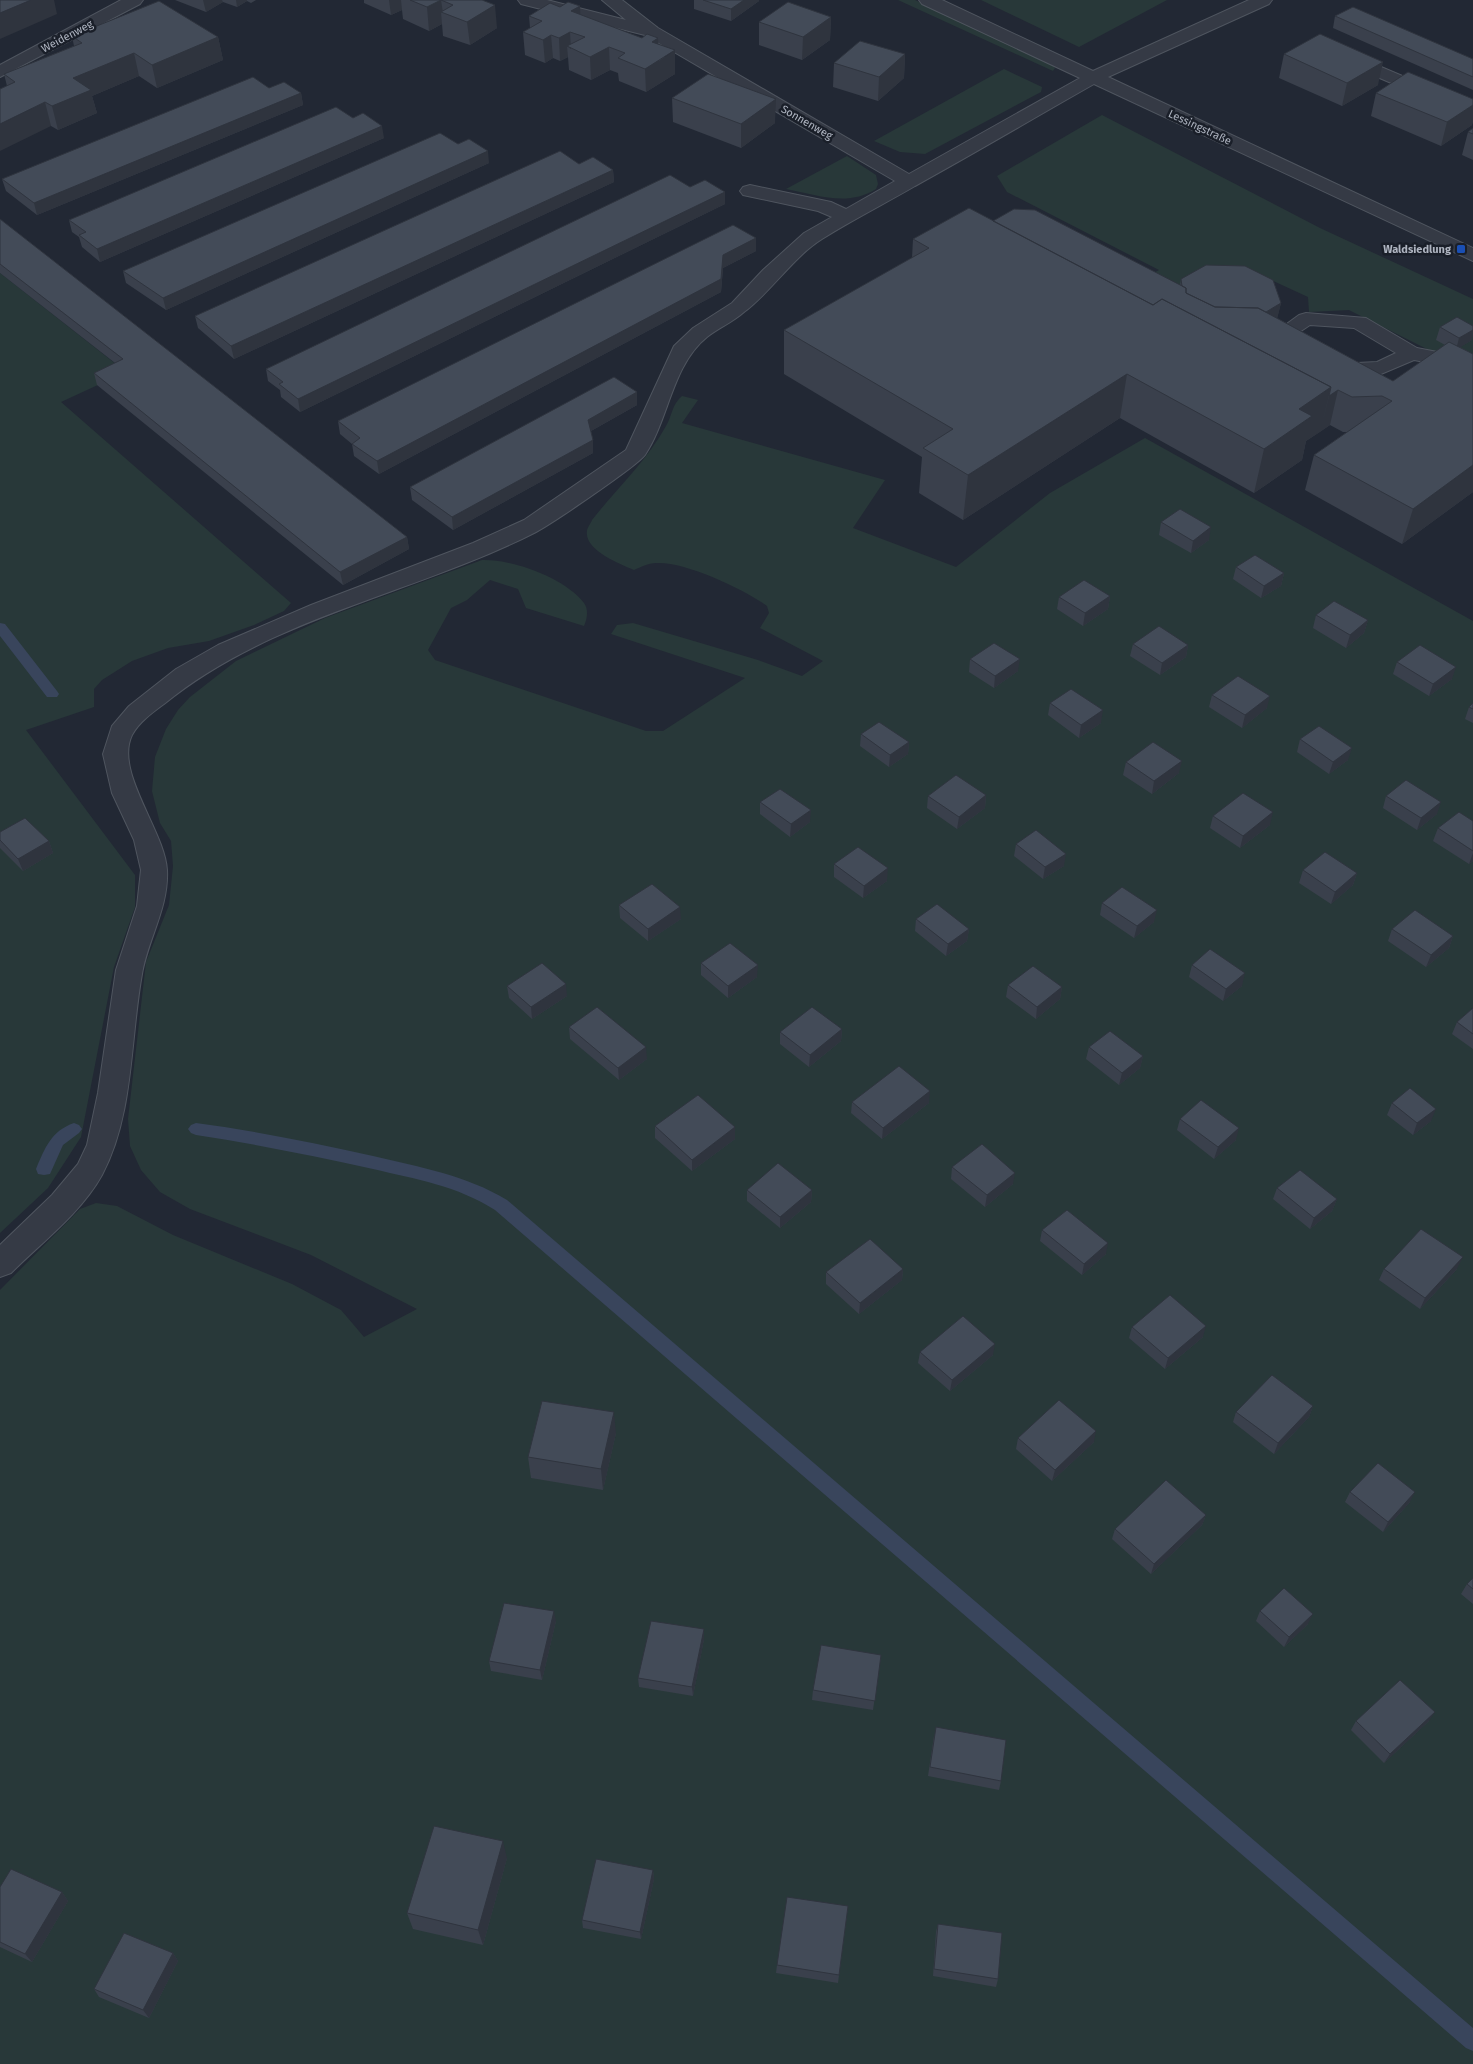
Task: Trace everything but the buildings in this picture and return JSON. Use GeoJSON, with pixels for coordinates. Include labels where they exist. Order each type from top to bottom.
{"type":"FeatureCollection","features":[{"type":"Feature","properties":{"kind":"street","name":"Weidenweg"},"geometry":{"type":"LineString","coordinates":[[0,72],[134,0]]}},
{"type":"Feature","properties":{"kind":"street","name":"Sonnenweg"},"geometry":{"type":"LineString","coordinates":[[527,0],[652,32]]}},
{"type":"Feature","properties":{"kind":"street","name":"Sonnenweg"},"geometry":{"type":"LineString","coordinates":[[611,0],[652,32],[910,182]]}},
{"type":"Feature","properties":{"kind":"street","name":"Lessingstraße"},"geometry":{"type":"LineString","coordinates":[[928,0],[1473,254]]}},
{"type":"Feature","properties":{"kind":"street"},"geometry":{"type":"LineString","coordinates":[[0,1264],[62,1204],[89,1171],[101,1145],[112,1093],[129,970],[150,906],[154,870],[147,840],[125,793],[115,754],[121,732],[138,712],[184,675],[226,651],[319,610],[481,548],[532,525],[635,454],[681,350],[700,332],[739,307],[798,248],[847,217],[1094,78],[1167,42],[1263,0]]}},
{"type":"Feature","properties":{"kind":"street"},"geometry":{"type":"LineString","coordinates":[[1328,48],[1473,113]]}},
{"type":"Feature","properties":{"kind":"street"},"geometry":{"type":"LineString","coordinates":[[750,191],[824,206],[847,217]]}},
{"type":"Feature","properties":{"kind":"street"},"geometry":{"type":"LineString","coordinates":[[1411,353],[1381,368],[1334,370],[1291,351],[1287,331],[1306,319],[1359,322],[1411,353],[1473,365]]}},
{"type":"Feature","properties":{"kind":"shaded area"},"geometry":{"type":"Polygon","coordinates":[[[898,0],[915,0],[1049,61],[1055,68],[1053,71],[898,0]]]}},
{"type":"Feature","properties":{"kind":"shaded area"},"geometry":{"type":"Polygon","coordinates":[[[981,0],[1167,0],[1079,47],[981,0]]]}},
{"type":"Feature","properties":{"kind":"shaded area"},"geometry":{"type":"Polygon","coordinates":[[[1004,69],[1042,87],[1041,92],[925,154],[900,152],[874,141],[1004,69]]]}},
{"type":"Feature","properties":{"kind":"shaded area"},"geometry":{"type":"Polygon","coordinates":[[[1102,115],[1320,228],[1473,299],[1473,372],[1349,310],[1309,312],[1308,297],[1254,272],[1169,291],[1145,278],[1159,270],[1007,192],[997,176],[1102,115]]]}},
{"type":"Feature","properties":{"kind":"shaded area"},"geometry":{"type":"Polygon","coordinates":[[[847,156],[876,175],[878,184],[876,189],[854,197],[832,198],[786,189],[847,156]]]}},
{"type":"Feature","properties":{"kind":"shaded area"},"geometry":{"type":"Polygon","coordinates":[[[0,273],[126,372],[61,402],[291,603],[284,611],[254,625],[209,641],[168,648],[132,661],[102,680],[94,689],[94,707],[26,730],[135,875],[135,907],[114,967],[81,1137],[48,1188],[0,1233],[0,273]]]}},
{"type":"Feature","properties":{"kind":"shaded area"},"geometry":{"type":"Polygon","coordinates":[[[682,396],[698,400],[682,423],[885,480],[853,528],[956,567],[1050,493],[1145,438],[1473,621],[1473,2064],[0,2064],[0,1290],[80,1209],[96,1203],[117,1206],[173,1235],[292,1284],[341,1310],[364,1337],[417,1309],[311,1255],[190,1209],[160,1192],[141,1170],[130,1146],[128,1119],[146,962],[169,905],[173,866],[171,841],[160,823],[152,791],[155,757],[166,729],[178,710],[190,697],[236,661],[325,618],[482,560],[508,563],[522,567],[551,578],[564,586],[586,606],[587,614],[584,626],[526,608],[518,589],[490,580],[467,600],[451,608],[428,650],[435,660],[646,731],[663,731],[745,678],[611,634],[617,625],[633,623],[758,660],[802,676],[823,661],[760,628],[769,613],[767,606],[757,599],[729,584],[682,566],[653,563],[634,570],[604,555],[591,544],[588,538],[587,530],[592,520],[650,451],[666,426],[676,403],[682,396]]]}},
{"type":"Feature","properties":{"kind":"waterway"},"geometry":{"type":"LineString","coordinates":[[0,627],[52,694]]}},
{"type":"Feature","properties":{"kind":"waterway"},"geometry":{"type":"LineString","coordinates":[[44,1169],[57,1140],[74,1129]]}},
{"type":"Feature","properties":{"kind":"waterway"},"geometry":{"type":"LineString","coordinates":[[196,1129],[273,1140],[440,1178],[482,1193],[501,1205],[1473,2041]]}},
{"type":"Feature","properties":{"kind":"place","name":"Waldsiedlung"},"geometry":{"type":"Point","coordinates":[1461,249]}}]}
